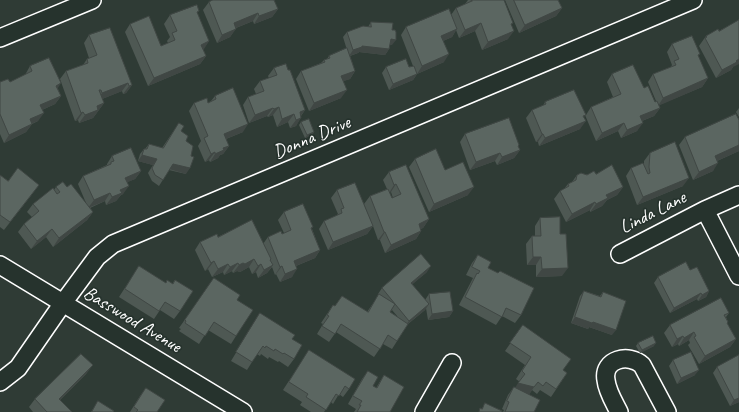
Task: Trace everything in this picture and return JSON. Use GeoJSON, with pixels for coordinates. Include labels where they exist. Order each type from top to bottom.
{"type":"FeatureCollection","features":[{"type":"Feature","properties":{"kind":"street"},"geometry":{"type":"LineString","coordinates":[[0,38],[92,0]]}},
{"type":"Feature","properties":{"kind":"street","name":"Donna Drive"},"geometry":{"type":"LineString","coordinates":[[0,382],[18,368],[62,303],[97,257],[113,244],[693,0]]}},
{"type":"Feature","properties":{"kind":"street","name":"Linda Lane"},"geometry":{"type":"LineString","coordinates":[[620,254],[705,210],[739,195]]}},
{"type":"Feature","properties":{"kind":"street","name":"Linda Lane"},"geometry":{"type":"LineString","coordinates":[[705,210],[739,276]]}},
{"type":"Feature","properties":{"kind":"street","name":"Basswood Avenue"},"geometry":{"type":"LineString","coordinates":[[0,265],[243,412]]}},
{"type":"Feature","properties":{"kind":"street"},"geometry":{"type":"LineString","coordinates":[[619,412],[606,381],[606,372],[609,365],[615,360],[623,358],[637,361],[642,365],[667,412]]}},
{"type":"Feature","properties":{"kind":"street"},"geometry":{"type":"LineString","coordinates":[[424,412],[452,363]]}},
{"type":"Feature","properties":{"kind":"building"},"geometry":{"type":"Polygon","coordinates":[[[213,0],[274,0],[278,9],[259,16],[258,13],[234,23],[236,29],[222,35],[209,2],[213,0]]]}},
{"type":"Feature","properties":{"kind":"building"},"geometry":{"type":"Polygon","coordinates":[[[471,0],[504,0],[513,23],[511,24],[514,31],[488,42],[481,23],[465,30],[456,8],[472,1],[471,0]]]}},
{"type":"Feature","properties":{"kind":"building"},"geometry":{"type":"Polygon","coordinates":[[[514,0],[558,0],[562,8],[525,25],[514,0]]]}},
{"type":"Feature","properties":{"kind":"building"},"geometry":{"type":"Polygon","coordinates":[[[197,5],[199,11],[197,12],[209,41],[201,45],[206,56],[154,78],[130,24],[149,16],[161,46],[175,40],[172,33],[177,31],[170,15],[197,5]]]}},
{"type":"Feature","properties":{"kind":"building"},"geometry":{"type":"Polygon","coordinates":[[[449,9],[457,29],[441,36],[449,54],[422,66],[406,27],[449,9]]]}},
{"type":"Feature","properties":{"kind":"building"},"geometry":{"type":"Polygon","coordinates":[[[739,20],[739,59],[736,61],[737,62],[722,70],[705,38],[718,29],[719,31],[739,20]]]}},
{"type":"Feature","properties":{"kind":"building"},"geometry":{"type":"Polygon","coordinates":[[[371,22],[393,23],[392,30],[395,30],[396,32],[396,40],[391,39],[389,49],[362,46],[353,50],[347,32],[363,26],[371,27],[371,22]]]}},
{"type":"Feature","properties":{"kind":"building"},"geometry":{"type":"Polygon","coordinates":[[[110,28],[132,85],[129,86],[128,83],[102,93],[101,90],[99,90],[104,103],[97,106],[98,110],[85,115],[83,112],[81,113],[66,71],[88,63],[87,59],[97,55],[89,35],[110,28]]]}},
{"type":"Feature","properties":{"kind":"building"},"geometry":{"type":"Polygon","coordinates":[[[692,36],[708,78],[663,98],[653,74],[676,65],[674,61],[679,59],[672,44],[692,36]]]}},
{"type":"Feature","properties":{"kind":"building"},"geometry":{"type":"Polygon","coordinates":[[[347,48],[355,71],[341,76],[347,90],[314,103],[301,71],[325,62],[324,60],[330,58],[329,56],[347,48]]]}},
{"type":"Feature","properties":{"kind":"building"},"geometry":{"type":"Polygon","coordinates":[[[49,58],[61,83],[56,86],[61,96],[40,105],[44,113],[30,119],[32,124],[9,135],[0,114],[0,82],[8,79],[10,82],[32,71],[30,66],[49,58]]]}},
{"type":"Feature","properties":{"kind":"building"},"geometry":{"type":"Polygon","coordinates":[[[406,59],[409,67],[414,66],[417,74],[393,84],[386,67],[406,59]]]}},
{"type":"Feature","properties":{"kind":"building"},"geometry":{"type":"Polygon","coordinates":[[[286,64],[288,70],[290,70],[305,110],[300,112],[301,118],[296,120],[294,114],[282,119],[279,107],[255,115],[248,97],[264,91],[260,81],[277,75],[274,68],[286,64]]]}},
{"type":"Feature","properties":{"kind":"building"},"geometry":{"type":"Polygon","coordinates":[[[633,65],[644,88],[648,86],[655,102],[657,101],[660,108],[640,116],[643,123],[627,130],[624,123],[602,133],[591,107],[621,94],[612,74],[633,65]]]}},
{"type":"Feature","properties":{"kind":"building"},"geometry":{"type":"Polygon","coordinates":[[[233,88],[248,124],[224,134],[229,146],[223,148],[224,150],[215,154],[215,152],[211,154],[204,138],[208,136],[194,103],[207,98],[208,103],[216,99],[215,96],[233,88]]]}},
{"type":"Feature","properties":{"kind":"building"},"geometry":{"type":"Polygon","coordinates":[[[574,90],[586,115],[583,116],[586,121],[545,138],[532,110],[546,104],[545,102],[574,90]]]}},
{"type":"Feature","properties":{"kind":"building"},"geometry":{"type":"Polygon","coordinates":[[[736,114],[739,120],[739,145],[715,156],[718,163],[699,172],[685,137],[736,114]]]}},
{"type":"Feature","properties":{"kind":"building"},"geometry":{"type":"Polygon","coordinates":[[[509,118],[520,150],[502,157],[500,153],[476,162],[465,134],[509,118]]]}},
{"type":"Feature","properties":{"kind":"building"},"geometry":{"type":"Polygon","coordinates":[[[309,119],[314,132],[307,135],[301,122],[309,119]]]}},
{"type":"Feature","properties":{"kind":"building"},"geometry":{"type":"Polygon","coordinates":[[[179,123],[184,126],[181,131],[188,136],[186,141],[193,146],[191,156],[194,157],[190,168],[173,164],[163,180],[155,175],[152,168],[157,159],[142,155],[144,149],[147,149],[149,144],[163,148],[179,123]]]}},
{"type":"Feature","properties":{"kind":"building"},"geometry":{"type":"Polygon","coordinates":[[[675,142],[689,178],[643,197],[631,168],[643,163],[648,174],[650,173],[650,153],[675,142]]]}},
{"type":"Feature","properties":{"kind":"building"},"geometry":{"type":"Polygon","coordinates":[[[131,148],[141,171],[125,178],[129,186],[120,190],[122,193],[112,197],[110,193],[94,200],[83,176],[111,164],[111,162],[114,161],[112,156],[131,148]]]}},
{"type":"Feature","properties":{"kind":"building"},"geometry":{"type":"Polygon","coordinates":[[[436,149],[445,170],[463,162],[474,187],[434,204],[415,159],[436,149]]]}},
{"type":"Feature","properties":{"kind":"building"},"geometry":{"type":"Polygon","coordinates":[[[406,165],[429,219],[419,224],[421,231],[391,245],[384,232],[370,196],[388,189],[392,198],[401,194],[396,184],[394,185],[389,172],[406,165]]]}},
{"type":"Feature","properties":{"kind":"building"},"geometry":{"type":"Polygon","coordinates":[[[612,165],[623,187],[606,195],[608,198],[596,204],[595,202],[572,214],[560,191],[569,186],[568,184],[576,180],[577,175],[581,173],[587,175],[594,171],[596,174],[612,165]]]}},
{"type":"Feature","properties":{"kind":"building"},"geometry":{"type":"Polygon","coordinates":[[[18,168],[39,185],[10,222],[0,215],[0,175],[8,181],[18,168]]]}},
{"type":"Feature","properties":{"kind":"building"},"geometry":{"type":"Polygon","coordinates":[[[63,182],[67,187],[71,184],[93,212],[59,238],[52,229],[37,241],[24,224],[39,211],[33,204],[53,188],[57,194],[60,192],[56,187],[63,182]]]}},
{"type":"Feature","properties":{"kind":"building"},"geometry":{"type":"Polygon","coordinates":[[[355,183],[373,226],[333,242],[324,221],[342,213],[341,209],[344,208],[337,190],[355,183]]]}},
{"type":"Feature","properties":{"kind":"building"},"geometry":{"type":"Polygon","coordinates":[[[303,204],[313,227],[311,228],[320,250],[294,261],[297,269],[285,274],[282,266],[280,267],[268,237],[281,231],[282,234],[291,230],[284,212],[303,204]]]}},
{"type":"Feature","properties":{"kind":"building"},"geometry":{"type":"Polygon","coordinates":[[[560,217],[560,234],[566,234],[568,268],[542,269],[541,257],[533,257],[532,236],[541,236],[540,218],[560,217]]]}},
{"type":"Feature","properties":{"kind":"building"},"geometry":{"type":"Polygon","coordinates":[[[252,220],[273,265],[264,270],[261,264],[258,266],[254,259],[245,264],[243,263],[239,265],[238,263],[230,267],[228,264],[218,269],[214,261],[211,263],[200,242],[217,234],[218,237],[252,220]]]}},
{"type":"Feature","properties":{"kind":"building"},"geometry":{"type":"Polygon","coordinates":[[[421,254],[431,266],[411,283],[429,304],[409,321],[382,288],[421,254]]]}},
{"type":"Feature","properties":{"kind":"building"},"geometry":{"type":"Polygon","coordinates":[[[478,255],[491,262],[488,268],[498,273],[500,271],[534,288],[521,315],[506,308],[502,317],[465,297],[477,273],[478,274],[480,271],[472,267],[478,255]]]}},
{"type":"Feature","properties":{"kind":"building"},"geometry":{"type":"Polygon","coordinates":[[[686,262],[690,270],[697,267],[709,291],[702,295],[701,293],[674,308],[658,277],[686,262]]]}},
{"type":"Feature","properties":{"kind":"building"},"geometry":{"type":"Polygon","coordinates":[[[139,266],[166,283],[167,280],[173,284],[175,280],[193,291],[180,311],[165,302],[159,311],[125,289],[139,266]]]}},
{"type":"Feature","properties":{"kind":"building"},"geometry":{"type":"Polygon","coordinates":[[[214,278],[240,295],[237,300],[253,310],[236,336],[214,322],[205,336],[185,323],[185,320],[214,278]]]}},
{"type":"Feature","properties":{"kind":"building"},"geometry":{"type":"Polygon","coordinates":[[[584,291],[601,297],[603,292],[626,301],[616,330],[575,317],[584,291]]]}},
{"type":"Feature","properties":{"kind":"building"},"geometry":{"type":"Polygon","coordinates":[[[450,292],[453,311],[432,314],[429,294],[450,292]]]}},
{"type":"Feature","properties":{"kind":"building"},"geometry":{"type":"Polygon","coordinates":[[[379,294],[395,304],[390,312],[408,324],[397,341],[388,335],[380,349],[341,324],[335,334],[322,326],[329,316],[327,315],[333,305],[335,306],[342,296],[368,312],[379,294]]]}},
{"type":"Feature","properties":{"kind":"building"},"geometry":{"type":"Polygon","coordinates":[[[721,298],[729,313],[724,315],[736,339],[705,356],[694,337],[696,336],[694,332],[684,338],[683,336],[677,339],[670,325],[721,298]]]}},
{"type":"Feature","properties":{"kind":"building"},"geometry":{"type":"Polygon","coordinates":[[[260,313],[295,335],[292,339],[302,345],[294,359],[284,353],[283,354],[275,349],[274,351],[266,346],[265,348],[263,346],[252,362],[236,352],[260,313]]]}},
{"type":"Feature","properties":{"kind":"building"},"geometry":{"type":"Polygon","coordinates":[[[523,325],[571,359],[563,370],[567,373],[556,389],[546,382],[543,386],[538,382],[534,387],[518,383],[525,374],[522,371],[531,357],[510,343],[523,325]]]}},
{"type":"Feature","properties":{"kind":"building"},"geometry":{"type":"Polygon","coordinates":[[[653,336],[656,343],[642,350],[638,343],[653,336]]]}},
{"type":"Feature","properties":{"kind":"building"},"geometry":{"type":"Polygon","coordinates":[[[309,350],[355,379],[349,389],[345,386],[339,396],[336,394],[326,410],[306,397],[308,394],[289,382],[309,350]]]}},
{"type":"Feature","properties":{"kind":"building"},"geometry":{"type":"Polygon","coordinates":[[[691,352],[699,370],[681,378],[673,360],[691,352]]]}},
{"type":"Feature","properties":{"kind":"building"},"geometry":{"type":"Polygon","coordinates":[[[81,354],[93,365],[59,399],[72,412],[47,412],[35,399],[81,354]]]}},
{"type":"Feature","properties":{"kind":"building"},"geometry":{"type":"Polygon","coordinates":[[[739,355],[739,398],[734,400],[717,367],[739,355]]]}},
{"type":"Feature","properties":{"kind":"building"},"geometry":{"type":"Polygon","coordinates":[[[368,371],[378,377],[373,386],[377,388],[384,375],[404,387],[390,412],[357,412],[362,401],[353,396],[368,371]]]}},
{"type":"Feature","properties":{"kind":"building"},"geometry":{"type":"Polygon","coordinates":[[[514,387],[540,400],[534,412],[505,412],[509,402],[507,401],[514,387]]]}},
{"type":"Feature","properties":{"kind":"building"},"geometry":{"type":"Polygon","coordinates":[[[146,388],[165,400],[157,412],[136,412],[138,410],[134,407],[146,388]]]}},
{"type":"Feature","properties":{"kind":"building"},"geometry":{"type":"Polygon","coordinates":[[[98,401],[114,411],[92,412],[98,401]]]}},
{"type":"Feature","properties":{"kind":"building"},"geometry":{"type":"Polygon","coordinates":[[[485,403],[502,412],[479,412],[480,408],[482,409],[485,403]]]}}]}
